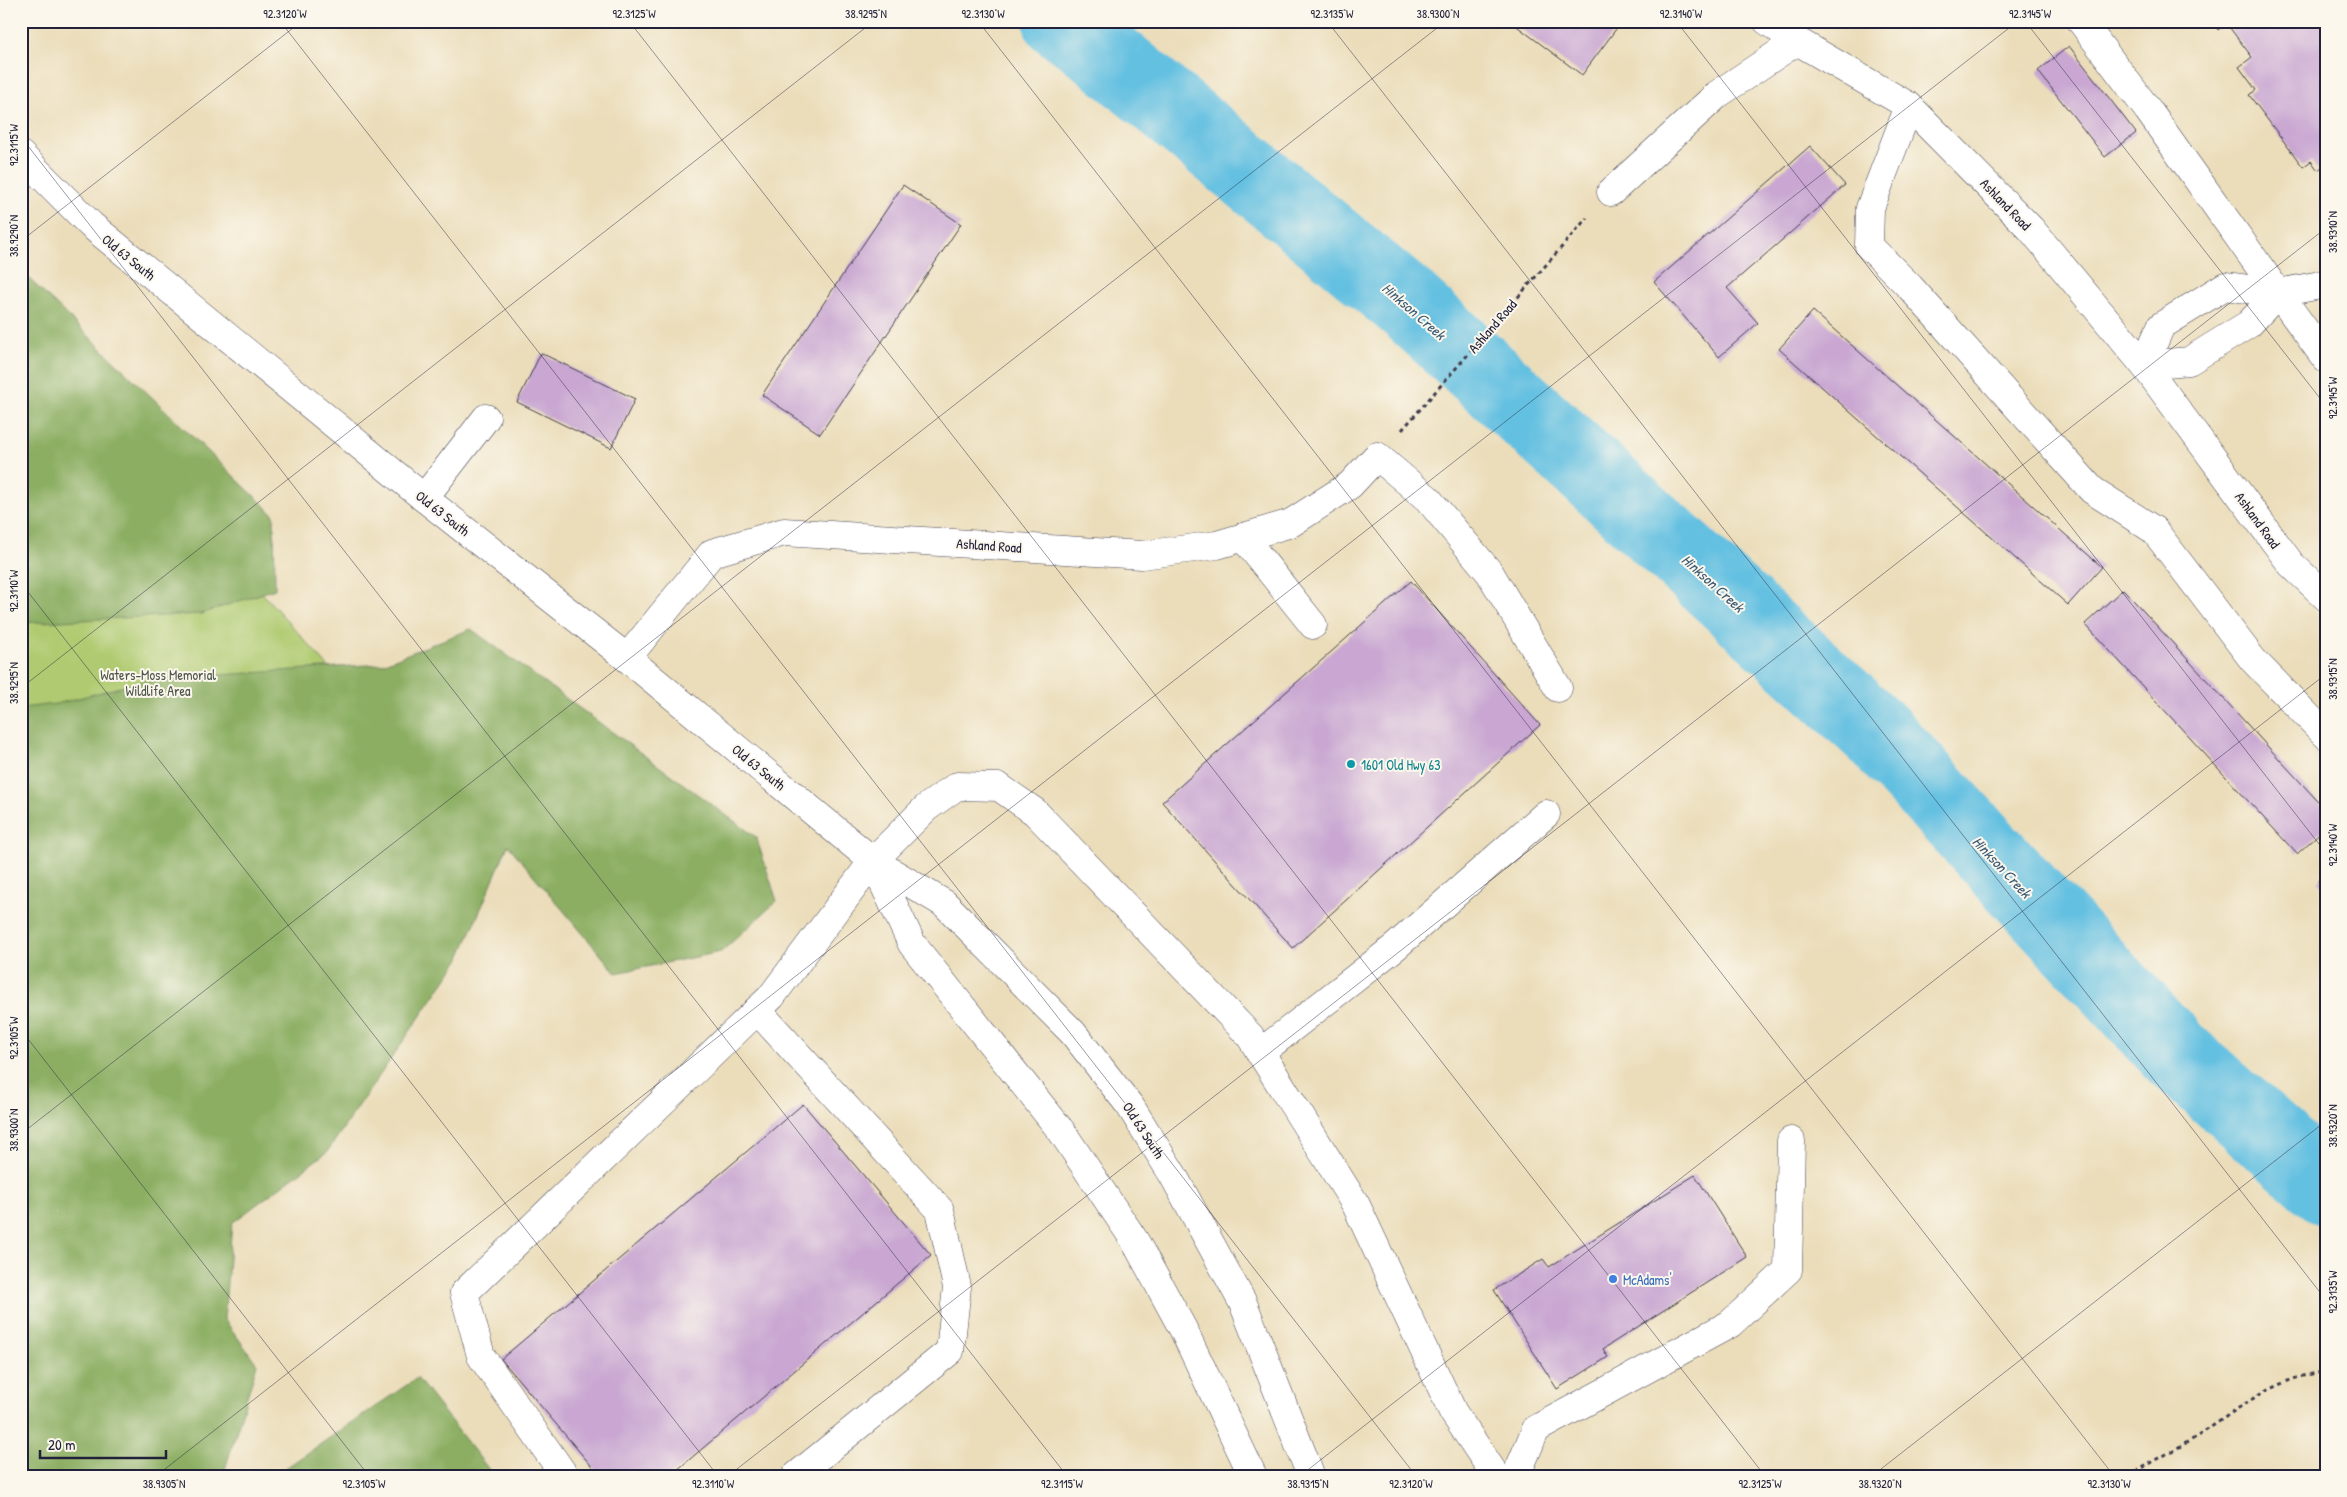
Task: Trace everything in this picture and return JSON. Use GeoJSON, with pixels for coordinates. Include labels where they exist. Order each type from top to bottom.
{"type":"FeatureCollection","features":[{"type":"Feature","properties":{"kind":"main road","name":"Ashland Road"},"geometry":{"type":"LineString","coordinates":[[1767,21],[1797,41],[1909,106],[2030,228],[2144,365],[2291,564],[2326,597]]}},
{"type":"Feature","properties":{"kind":"main road"},"geometry":{"type":"LineString","coordinates":[[2081,21],[2148,110],[2326,359]]}},
{"type":"Feature","properties":{"kind":"main road"},"geometry":{"type":"LineString","coordinates":[[1611,192],[1718,94],[1797,41]]}},
{"type":"Feature","properties":{"kind":"main road"},"geometry":{"type":"LineString","coordinates":[[1909,106],[1870,208],[1869,246],[1910,287],[2092,490],[2154,530],[2253,660],[2326,735]]}},
{"type":"Feature","properties":{"kind":"main road","name":"Old 63 South"},"geometry":{"type":"LineString","coordinates":[[21,155],[91,225],[424,498],[627,658],[873,861],[945,904],[1073,1033],[1130,1106],[1173,1175],[1243,1303],[1311,1476]]}},
{"type":"Feature","properties":{"kind":"main road"},"geometry":{"type":"LineString","coordinates":[[2278,293],[2249,324],[2189,361],[2144,365],[2161,326],[2225,286],[2278,293],[2326,284]]}},
{"type":"Feature","properties":{"kind":"main road"},"geometry":{"type":"LineString","coordinates":[[424,498],[486,418]]}},
{"type":"Feature","properties":{"kind":"main road","name":"Ashland Road"},"geometry":{"type":"LineString","coordinates":[[627,658],[712,553],[784,532],[1142,555],[1217,545],[1291,523],[1350,485],[1377,456],[1428,499],[1490,573],[1558,688]]}},
{"type":"Feature","properties":{"kind":"main road"},"geometry":{"type":"LineString","coordinates":[[1243,537],[1313,624]]}},
{"type":"Feature","properties":{"kind":"main road"},"geometry":{"type":"LineString","coordinates":[[565,1476],[481,1356],[464,1293],[771,997],[873,861],[926,808],[957,786],[999,787],[1035,812],[1250,1036],[1356,1205],[1453,1412],[1496,1476]]}},
{"type":"Feature","properties":{"kind":"main road"},"geometry":{"type":"LineString","coordinates":[[1260,1053],[1395,946],[1546,814]]}},
{"type":"Feature","properties":{"kind":"main road","name":"Old 63 South"},"geometry":{"type":"LineString","coordinates":[[873,861],[912,944],[1062,1132],[1135,1241],[1183,1329],[1253,1476]]}},
{"type":"Feature","properties":{"kind":"main road"},"geometry":{"type":"LineString","coordinates":[[757,1010],[940,1210],[956,1286],[950,1351],[796,1476]]}},
{"type":"Feature","properties":{"kind":"main road"},"geometry":{"type":"LineString","coordinates":[[1516,1476],[1536,1429],[1730,1324],[1788,1270],[1791,1141]]}},
{"type":"Feature","properties":{"kind":"path","name":"Ashland Road"},"geometry":{"type":"LineString","coordinates":[[1416,415],[1568,238]]}},
{"type":"Feature","properties":{"kind":"path"},"geometry":{"type":"LineString","coordinates":[[2129,1476],[2194,1438],[2254,1396],[2308,1374],[2326,1372]]}},
{"type":"Feature","properties":{"kind":"green space"},"geometry":{"type":"Polygon","coordinates":[[[21,271],[274,515],[275,589],[201,614],[21,623],[21,271]]]}},
{"type":"Feature","properties":{"kind":"green space","name":"Waters-Moss Memorial Wildlife Area"},"geometry":{"type":"Polygon","coordinates":[[[21,325],[335,674],[21,1096],[21,325]]]}},
{"type":"Feature","properties":{"kind":"green space"},"geometry":{"type":"Polygon","coordinates":[[[471,629],[756,837],[777,901],[721,952],[616,973],[508,845],[459,960],[327,1152],[232,1223],[224,1319],[257,1364],[223,1476],[21,1476],[21,708],[56,704],[147,680],[382,664],[471,629]]]}},
{"type":"Feature","properties":{"kind":"green space"},"geometry":{"type":"Polygon","coordinates":[[[417,1378],[494,1476],[274,1476],[417,1378]]]}},
{"type":"Feature","properties":{"kind":"building"},"geometry":{"type":"Polygon","coordinates":[[[1510,21],[1622,21],[1582,75],[1510,21]]]}},
{"type":"Feature","properties":{"kind":"building"},"geometry":{"type":"Polygon","coordinates":[[[2212,21],[2326,21],[2326,164],[2318,170],[2311,161],[2303,167],[2249,95],[2256,90],[2239,67],[2252,57],[2226,23],[2218,30],[2212,21]]]}},
{"type":"Feature","properties":{"kind":"building"},"geometry":{"type":"Polygon","coordinates":[[[2069,46],[2136,133],[2105,157],[2038,71],[2069,46]]]}},
{"type":"Feature","properties":{"kind":"building"},"geometry":{"type":"Polygon","coordinates":[[[1810,146],[1845,185],[1727,288],[1758,323],[1719,357],[1654,282],[1810,146]]]}},
{"type":"Feature","properties":{"kind":"building"},"geometry":{"type":"Polygon","coordinates":[[[903,185],[961,224],[820,434],[762,395],[903,185]]]}},
{"type":"Feature","properties":{"kind":"building"},"geometry":{"type":"Polygon","coordinates":[[[1813,311],[2102,567],[2068,605],[1779,349],[1813,311]]]}},
{"type":"Feature","properties":{"kind":"building"},"geometry":{"type":"Polygon","coordinates":[[[541,353],[635,399],[611,448],[517,402],[541,353]]]}},
{"type":"Feature","properties":{"kind":"building","name":"1601 Old Hwy 63"},"geometry":{"type":"Polygon","coordinates":[[[1411,581],[1540,725],[1293,948],[1162,802],[1411,581]]]}},
{"type":"Feature","properties":{"kind":"building"},"geometry":{"type":"Polygon","coordinates":[[[2123,589],[2326,810],[2326,827],[2297,854],[2085,624],[2123,589]]]}},
{"type":"Feature","properties":{"kind":"building"},"geometry":{"type":"Polygon","coordinates":[[[2326,872],[2326,889],[2318,881],[2326,872]]]}},
{"type":"Feature","properties":{"kind":"building"},"geometry":{"type":"Polygon","coordinates":[[[803,1104],[931,1255],[670,1476],[600,1476],[501,1359],[803,1104]]]}},
{"type":"Feature","properties":{"kind":"building","name":"McAdams'"},"geometry":{"type":"Polygon","coordinates":[[[1695,1175],[1747,1257],[1603,1349],[1608,1357],[1557,1389],[1494,1290],[1543,1259],[1549,1267],[1695,1175]]]}},
{"type":"Feature","properties":{"kind":"waterway","name":"Hinkson Creek"},"geometry":{"type":"LineString","coordinates":[[1061,21],[1083,36],[1409,305],[1876,732],[2175,1053],[2326,1187]]}},
{"type":"Feature","properties":{"kind":"place","name":"1601 Old Hwy 63"},"geometry":{"type":"Point","coordinates":[1351,764]}},
{"type":"Feature","properties":{"kind":"place","name":"McAdams'"},"geometry":{"type":"Point","coordinates":[1613,1279]}}]}
